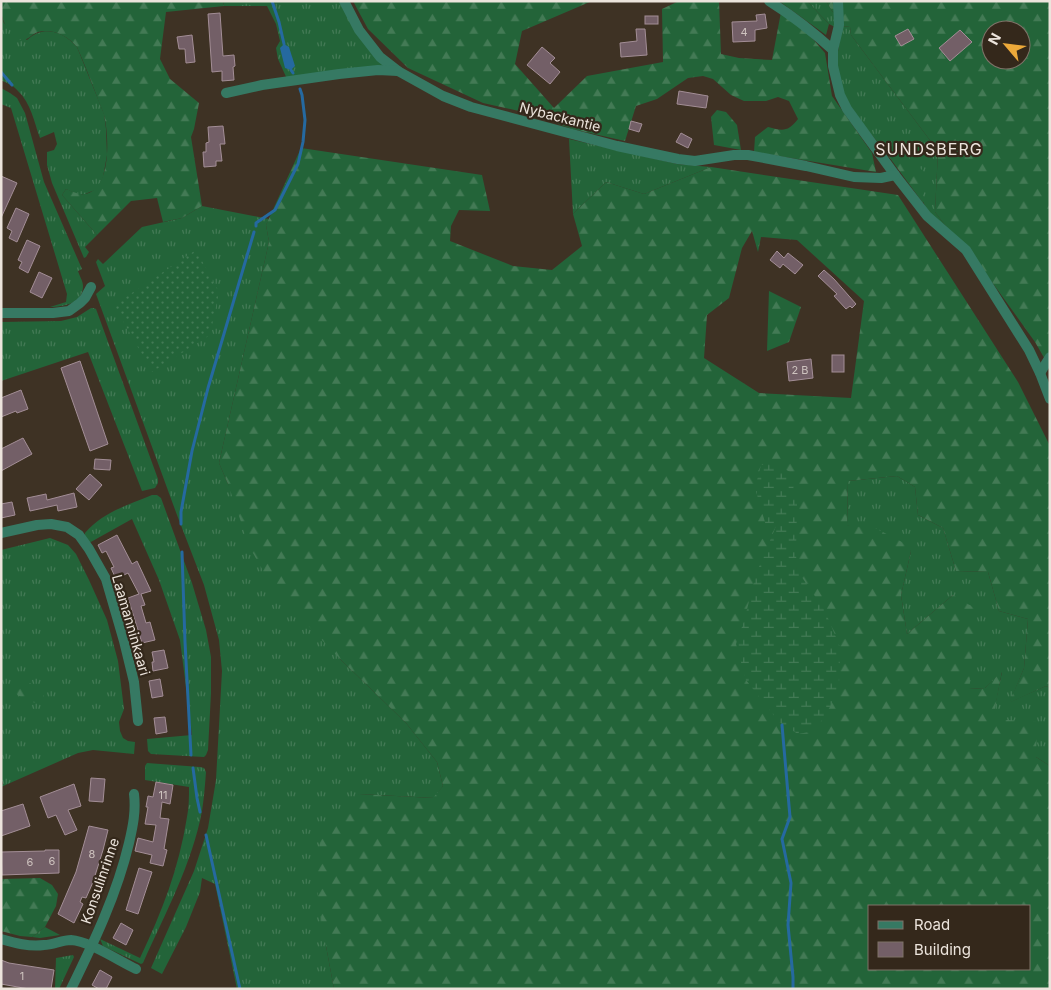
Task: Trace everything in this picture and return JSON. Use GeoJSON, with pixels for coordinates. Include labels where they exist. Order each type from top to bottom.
{"type":"FeatureCollection","features":[{"type":"Feature","properties":{"kind":"street"},"geometry":{"type":"LineString","coordinates":[[344,1],[359,30],[380,57],[398,71]]}},
{"type":"Feature","properties":{"kind":"street"},"geometry":{"type":"LineString","coordinates":[[769,1],[812,30],[833,50]]}},
{"type":"Feature","properties":{"kind":"street"},"geometry":{"type":"LineString","coordinates":[[838,1],[838,25],[833,50],[833,66],[840,95],[847,109],[926,216],[966,250],[1029,350],[1050,399]]}},
{"type":"Feature","properties":{"kind":"street","name":"Nybackantie"},"geometry":{"type":"LineString","coordinates":[[226,93],[339,74],[378,70],[398,71],[443,96],[471,108],[617,146],[678,159],[695,161],[748,154],[854,177],[881,178],[895,175]]}},
{"type":"Feature","properties":{"kind":"street"},"geometry":{"type":"LineString","coordinates":[[1,313],[69,311],[85,298],[91,287]]}},
{"type":"Feature","properties":{"kind":"street"},"geometry":{"type":"LineString","coordinates":[[1040,373],[1050,357]]}},
{"type":"Feature","properties":{"kind":"street","name":"Laamanninkaari"},"geometry":{"type":"LineString","coordinates":[[1,533],[51,524],[67,527],[79,534],[106,579],[134,682],[138,721]]}},
{"type":"Feature","properties":{"kind":"street","name":"Konsulinrinne"},"geometry":{"type":"LineString","coordinates":[[72,989],[92,946],[124,862],[134,818],[134,794]]}},
{"type":"Feature","properties":{"kind":"street"},"geometry":{"type":"LineString","coordinates":[[1,939],[21,945],[44,945],[70,940],[80,942],[92,946],[136,969]]}},
{"type":"Feature","properties":{"kind":"green space"},"geometry":{"type":"Polygon","coordinates":[[[1,1],[223,1],[224,6],[166,12],[160,59],[170,79],[199,103],[191,137],[202,206],[182,218],[163,222],[157,198],[131,201],[97,235],[62,195],[66,189],[82,194],[94,190],[100,183],[104,173],[107,148],[106,124],[85,65],[77,47],[69,39],[55,32],[38,32],[26,39],[20,40],[3,20],[1,1]]]}},
{"type":"Feature","properties":{"kind":"green space"},"geometry":{"type":"Polygon","coordinates":[[[223,1],[341,1],[384,67],[287,79],[278,59],[276,48],[280,41],[276,24],[267,6],[224,6],[223,1]]]}},
{"type":"Feature","properties":{"kind":"green space"},"geometry":{"type":"Polygon","coordinates":[[[353,1],[592,1],[522,31],[515,64],[554,108],[587,76],[663,62],[662,9],[679,1],[719,1],[721,54],[739,58],[772,60],[781,12],[805,30],[825,53],[832,96],[872,153],[876,172],[754,152],[755,137],[768,127],[785,129],[798,119],[789,101],[778,97],[766,101],[744,101],[731,95],[713,79],[703,76],[688,78],[657,99],[636,106],[625,141],[572,129],[532,114],[483,103],[408,68],[368,29],[353,1]]]}},
{"type":"Feature","properties":{"kind":"green space"},"geometry":{"type":"Polygon","coordinates":[[[779,1],[807,1],[829,24],[826,35],[779,1]]]}},
{"type":"Feature","properties":{"kind":"green space"},"geometry":{"type":"Polygon","coordinates":[[[807,1],[826,1],[836,14],[835,27],[829,24],[807,1]]]}},
{"type":"Feature","properties":{"kind":"green space"},"geometry":{"type":"Polygon","coordinates":[[[826,1],[1050,1],[1050,368],[1035,342],[966,246],[948,229],[935,212],[938,151],[851,35],[850,27],[842,26],[826,1]]]}},
{"type":"Feature","properties":{"kind":"green space"},"geometry":{"type":"Polygon","coordinates":[[[1,16],[4,23],[27,40],[33,35],[47,31],[60,34],[72,42],[77,47],[104,114],[107,155],[103,177],[99,186],[85,194],[77,194],[66,189],[62,195],[97,235],[85,247],[89,252],[84,258],[52,183],[47,165],[47,152],[54,150],[57,144],[54,132],[40,138],[26,101],[14,88],[1,80],[1,16]]]}},
{"type":"Feature","properties":{"kind":"green space"},"geometry":{"type":"Polygon","coordinates":[[[842,26],[850,27],[851,35],[938,151],[935,212],[948,229],[928,212],[896,146],[887,154],[845,98],[836,64],[842,26]]]}},
{"type":"Feature","properties":{"kind":"green space"},"geometry":{"type":"Polygon","coordinates":[[[1,88],[17,98],[25,113],[44,182],[82,269],[78,271],[83,284],[82,292],[76,300],[67,305],[50,307],[66,302],[67,294],[11,108],[1,104],[1,88]]]}},
{"type":"Feature","properties":{"kind":"green space"},"geometry":{"type":"Polygon","coordinates":[[[717,110],[726,112],[737,125],[741,150],[714,145],[711,117],[717,110]]]}},
{"type":"Feature","properties":{"kind":"green space"},"geometry":{"type":"Polygon","coordinates":[[[569,139],[677,164],[711,167],[644,194],[606,182],[573,214],[569,139]]]}},
{"type":"Feature","properties":{"kind":"green space"},"geometry":{"type":"Polygon","coordinates":[[[896,146],[922,170],[923,203],[887,154],[896,146]]]}},
{"type":"Feature","properties":{"kind":"green space"},"geometry":{"type":"Polygon","coordinates":[[[301,148],[482,175],[490,211],[459,210],[451,226],[450,241],[513,266],[552,270],[582,246],[573,214],[606,182],[644,194],[711,167],[898,195],[1018,382],[1050,446],[1050,688],[1046,686],[1009,703],[1024,668],[1028,619],[999,611],[988,572],[956,571],[943,528],[918,515],[915,487],[897,476],[848,481],[847,525],[877,529],[902,542],[911,551],[901,595],[907,634],[953,595],[976,609],[969,689],[985,688],[1002,671],[993,719],[1037,722],[1036,757],[1050,766],[1050,989],[334,989],[315,877],[320,841],[353,798],[359,794],[433,798],[443,786],[437,762],[406,723],[340,659],[275,591],[250,548],[219,463],[269,242],[266,225],[301,148]],[[752,231],[742,248],[729,298],[707,315],[704,358],[759,393],[851,398],[864,301],[797,240],[761,237],[758,252],[752,231]],[[780,518],[767,550],[797,570],[780,518]]]}},
{"type":"Feature","properties":{"kind":"green space"},"geometry":{"type":"Polygon","coordinates":[[[202,206],[269,219],[266,225],[269,242],[219,463],[228,484],[340,659],[406,723],[437,762],[443,786],[434,798],[359,794],[326,946],[334,989],[237,989],[215,884],[202,878],[200,892],[186,927],[162,974],[151,968],[194,871],[208,828],[216,780],[222,671],[219,640],[204,585],[96,294],[105,286],[96,262],[98,259],[103,264],[142,227],[182,218],[202,206]]]}},
{"type":"Feature","properties":{"kind":"green space"},"geometry":{"type":"Polygon","coordinates":[[[196,250],[219,292],[210,335],[152,372],[114,305],[196,250]]]}},
{"type":"Feature","properties":{"kind":"green space"},"geometry":{"type":"Polygon","coordinates":[[[769,291],[801,307],[789,342],[767,351],[769,291]]]}},
{"type":"Feature","properties":{"kind":"green space"},"geometry":{"type":"Polygon","coordinates":[[[91,308],[96,309],[158,479],[155,488],[142,491],[88,352],[1,381],[1,322],[61,321],[77,317],[91,308]]]}},
{"type":"Feature","properties":{"kind":"green space"},"geometry":{"type":"Polygon","coordinates":[[[774,463],[790,472],[797,504],[797,570],[825,611],[840,647],[839,687],[833,702],[815,731],[798,734],[779,722],[746,680],[736,644],[756,574],[779,519],[767,529],[755,488],[761,465],[774,463]]]}},
{"type":"Feature","properties":{"kind":"green space"},"geometry":{"type":"Polygon","coordinates":[[[897,476],[915,487],[918,515],[943,528],[956,571],[988,572],[999,611],[1028,619],[1024,668],[1010,702],[1046,686],[1050,688],[1050,766],[1036,757],[992,720],[1002,672],[985,688],[969,689],[953,595],[907,634],[901,595],[911,551],[847,525],[848,481],[897,476]]]}},
{"type":"Feature","properties":{"kind":"green space"},"geometry":{"type":"Polygon","coordinates":[[[152,495],[157,495],[161,498],[192,583],[206,630],[211,657],[211,693],[208,750],[204,757],[151,754],[148,751],[147,739],[192,735],[180,640],[159,580],[132,519],[89,543],[85,537],[85,533],[92,526],[108,514],[152,495]]]}},
{"type":"Feature","properties":{"kind":"green space"},"geometry":{"type":"Polygon","coordinates":[[[50,538],[68,545],[76,554],[107,620],[118,661],[124,709],[119,722],[120,731],[123,738],[135,742],[134,754],[93,750],[78,753],[1,787],[3,784],[1,776],[1,550],[50,538]]]}},
{"type":"Feature","properties":{"kind":"green space"},"geometry":{"type":"Polygon","coordinates":[[[13,682],[30,683],[44,696],[43,702],[35,703],[19,696],[10,687],[13,682]]]}},
{"type":"Feature","properties":{"kind":"green space"},"geometry":{"type":"Polygon","coordinates":[[[147,763],[200,767],[204,768],[206,772],[202,811],[192,850],[169,907],[141,964],[103,946],[100,939],[140,958],[156,924],[174,872],[184,836],[189,798],[189,787],[145,780],[145,766],[147,763]]]}},
{"type":"Feature","properties":{"kind":"green space"},"geometry":{"type":"Polygon","coordinates":[[[40,878],[52,885],[58,894],[56,906],[45,927],[32,937],[1,931],[1,879],[40,878]]]}},
{"type":"Feature","properties":{"kind":"green space"},"geometry":{"type":"Polygon","coordinates":[[[45,927],[60,935],[40,938],[32,937],[45,927]]]}},
{"type":"Feature","properties":{"kind":"green space"},"geometry":{"type":"Polygon","coordinates":[[[73,955],[74,957],[59,989],[55,989],[56,958],[73,955]]]}},
{"type":"Feature","properties":{"kind":"water"},"geometry":{"type":"Polygon","coordinates":[[[284,44],[289,47],[295,66],[291,70],[285,68],[280,48],[284,44]]]}},
{"type":"Feature","properties":{"kind":"building"},"geometry":{"type":"Polygon","coordinates":[[[220,13],[223,56],[234,55],[234,80],[222,81],[222,71],[212,72],[208,14],[220,13]]]}},
{"type":"Feature","properties":{"kind":"building"},"geometry":{"type":"Polygon","coordinates":[[[765,14],[767,28],[755,30],[755,41],[733,42],[732,22],[757,21],[756,15],[765,14]]]}},
{"type":"Feature","properties":{"kind":"building"},"geometry":{"type":"Polygon","coordinates":[[[645,16],[658,16],[658,24],[645,24],[645,16]]]}},
{"type":"Feature","properties":{"kind":"building"},"geometry":{"type":"Polygon","coordinates":[[[636,29],[645,29],[647,55],[621,57],[620,43],[637,41],[636,29]]]}},
{"type":"Feature","properties":{"kind":"building"},"geometry":{"type":"Polygon","coordinates":[[[908,29],[914,39],[901,46],[895,36],[908,29]]]}},
{"type":"Feature","properties":{"kind":"building"},"geometry":{"type":"Polygon","coordinates":[[[960,30],[972,42],[950,61],[939,48],[960,30]]]}},
{"type":"Feature","properties":{"kind":"building"},"geometry":{"type":"Polygon","coordinates":[[[192,35],[195,62],[186,63],[185,49],[179,49],[177,37],[192,35]]]}},
{"type":"Feature","properties":{"kind":"building"},"geometry":{"type":"Polygon","coordinates":[[[542,47],[555,58],[550,63],[560,72],[550,84],[527,65],[542,47]]]}},
{"type":"Feature","properties":{"kind":"building"},"geometry":{"type":"Polygon","coordinates":[[[679,91],[708,96],[706,108],[677,104],[679,91]]]}},
{"type":"Feature","properties":{"kind":"building"},"geometry":{"type":"Polygon","coordinates":[[[631,121],[642,124],[639,132],[629,129],[631,121]]]}},
{"type":"Feature","properties":{"kind":"building"},"geometry":{"type":"Polygon","coordinates":[[[223,126],[225,144],[220,144],[222,161],[216,161],[216,166],[204,167],[203,152],[206,152],[206,143],[209,142],[208,127],[223,126]]]}},
{"type":"Feature","properties":{"kind":"building"},"geometry":{"type":"Polygon","coordinates":[[[681,133],[692,139],[688,148],[676,142],[681,133]]]}},
{"type":"Feature","properties":{"kind":"building"},"geometry":{"type":"Polygon","coordinates":[[[1,176],[17,183],[1,218],[1,176]]]}},
{"type":"Feature","properties":{"kind":"building"},"geometry":{"type":"Polygon","coordinates":[[[16,208],[29,214],[17,242],[9,238],[12,231],[7,228],[16,208]]]}},
{"type":"Feature","properties":{"kind":"building"},"geometry":{"type":"Polygon","coordinates":[[[27,240],[40,246],[28,273],[19,268],[22,262],[18,260],[27,240]]]}},
{"type":"Feature","properties":{"kind":"building"},"geometry":{"type":"Polygon","coordinates":[[[777,251],[784,258],[788,253],[803,265],[795,274],[783,264],[780,268],[770,260],[777,251]]]}},
{"type":"Feature","properties":{"kind":"building"},"geometry":{"type":"Polygon","coordinates":[[[824,270],[856,304],[852,308],[850,306],[846,309],[834,296],[837,294],[818,276],[824,270]]]}},
{"type":"Feature","properties":{"kind":"building"},"geometry":{"type":"Polygon","coordinates":[[[39,272],[52,278],[42,298],[30,292],[39,272]]]}},
{"type":"Feature","properties":{"kind":"building"},"geometry":{"type":"Polygon","coordinates":[[[832,355],[844,355],[844,372],[832,372],[832,355]]]}},
{"type":"Feature","properties":{"kind":"building"},"geometry":{"type":"Polygon","coordinates":[[[811,359],[813,378],[789,381],[787,362],[811,359]]]}},
{"type":"Feature","properties":{"kind":"building"},"geometry":{"type":"Polygon","coordinates":[[[80,361],[108,444],[90,451],[61,368],[80,361]]]}},
{"type":"Feature","properties":{"kind":"building"},"geometry":{"type":"Polygon","coordinates":[[[21,390],[28,409],[1,417],[1,398],[21,390]]]}},
{"type":"Feature","properties":{"kind":"building"},"geometry":{"type":"Polygon","coordinates":[[[23,438],[32,454],[1,471],[1,449],[23,438]]]}},
{"type":"Feature","properties":{"kind":"building"},"geometry":{"type":"Polygon","coordinates":[[[95,459],[111,460],[110,470],[94,469],[95,459]]]}},
{"type":"Feature","properties":{"kind":"building"},"geometry":{"type":"Polygon","coordinates":[[[90,474],[102,485],[89,500],[76,489],[90,474]]]}},
{"type":"Feature","properties":{"kind":"building"},"geometry":{"type":"Polygon","coordinates":[[[74,493],[77,507],[58,511],[57,505],[30,511],[27,498],[46,494],[47,500],[74,493]]]}},
{"type":"Feature","properties":{"kind":"building"},"geometry":{"type":"Polygon","coordinates":[[[12,502],[15,515],[1,518],[1,504],[12,502]]]}},
{"type":"Feature","properties":{"kind":"building"},"geometry":{"type":"Polygon","coordinates":[[[117,535],[132,564],[137,561],[151,591],[141,594],[145,605],[141,606],[146,623],[150,622],[155,640],[142,643],[128,598],[139,594],[128,573],[116,579],[111,568],[114,567],[106,551],[102,553],[98,545],[117,535]]]}},
{"type":"Feature","properties":{"kind":"building"},"geometry":{"type":"Polygon","coordinates":[[[164,650],[168,668],[153,671],[152,652],[164,650]]]}},
{"type":"Feature","properties":{"kind":"building"},"geometry":{"type":"Polygon","coordinates":[[[160,679],[163,696],[152,698],[149,681],[160,679]]]}},
{"type":"Feature","properties":{"kind":"building"},"geometry":{"type":"Polygon","coordinates":[[[165,717],[167,732],[156,734],[154,718],[165,717]]]}},
{"type":"Feature","properties":{"kind":"building"},"geometry":{"type":"Polygon","coordinates":[[[91,778],[105,779],[103,802],[89,801],[91,778]]]}},
{"type":"Feature","properties":{"kind":"building"},"geometry":{"type":"Polygon","coordinates":[[[156,782],[173,785],[170,804],[162,802],[160,818],[169,819],[164,849],[167,850],[163,866],[150,863],[152,855],[135,851],[138,838],[153,842],[156,825],[145,824],[148,796],[153,797],[156,782]]]}},
{"type":"Feature","properties":{"kind":"building"},"geometry":{"type":"Polygon","coordinates":[[[74,784],[81,806],[68,810],[77,830],[65,835],[56,815],[48,818],[40,797],[74,784]]]}},
{"type":"Feature","properties":{"kind":"building"},"geometry":{"type":"Polygon","coordinates":[[[23,804],[30,826],[1,836],[1,811],[23,804]]]}},
{"type":"Feature","properties":{"kind":"building"},"geometry":{"type":"Polygon","coordinates":[[[89,826],[108,830],[93,882],[86,898],[82,897],[80,902],[83,904],[74,923],[58,914],[76,872],[89,826]]]}},
{"type":"Feature","properties":{"kind":"building"},"geometry":{"type":"Polygon","coordinates":[[[59,850],[59,873],[2,875],[1,852],[59,850]]]}},
{"type":"Feature","properties":{"kind":"building"},"geometry":{"type":"Polygon","coordinates":[[[139,868],[152,872],[138,914],[126,910],[139,868]]]}},
{"type":"Feature","properties":{"kind":"building"},"geometry":{"type":"Polygon","coordinates":[[[121,923],[133,930],[126,945],[113,938],[121,923]]]}},
{"type":"Feature","properties":{"kind":"building"},"geometry":{"type":"Polygon","coordinates":[[[1,960],[54,970],[51,989],[29,989],[1,984],[1,960]]]}},
{"type":"Feature","properties":{"kind":"building"},"geometry":{"type":"Polygon","coordinates":[[[100,970],[112,977],[106,989],[99,989],[92,985],[100,970]]]}},
{"type":"Feature","properties":{"kind":"waterway"},"geometry":{"type":"LineString","coordinates":[[272,1],[284,44]]}},
{"type":"Feature","properties":{"kind":"waterway"},"geometry":{"type":"LineString","coordinates":[[1,72],[12,85]]}},
{"type":"Feature","properties":{"kind":"waterway"},"geometry":{"type":"LineString","coordinates":[[256,226],[256,223],[275,210],[298,164],[305,120],[300,89]]}},
{"type":"Feature","properties":{"kind":"waterway"},"geometry":{"type":"LineString","coordinates":[[181,524],[181,512],[192,451],[208,388],[254,232]]}},
{"type":"Feature","properties":{"kind":"waterway"},"geometry":{"type":"LineString","coordinates":[[182,552],[191,755]]}},
{"type":"Feature","properties":{"kind":"waterway"},"geometry":{"type":"LineString","coordinates":[[782,725],[790,817],[782,839],[791,883],[788,925],[793,989]]}},
{"type":"Feature","properties":{"kind":"waterway"},"geometry":{"type":"LineString","coordinates":[[193,768],[200,812]]}},
{"type":"Feature","properties":{"kind":"waterway"},"geometry":{"type":"LineString","coordinates":[[206,835],[240,989]]}},
{"type":"Feature","properties":{"kind":"district","name":"SUNDSBERG"},"geometry":{"type":"Point","coordinates":[929,149]}}]}
